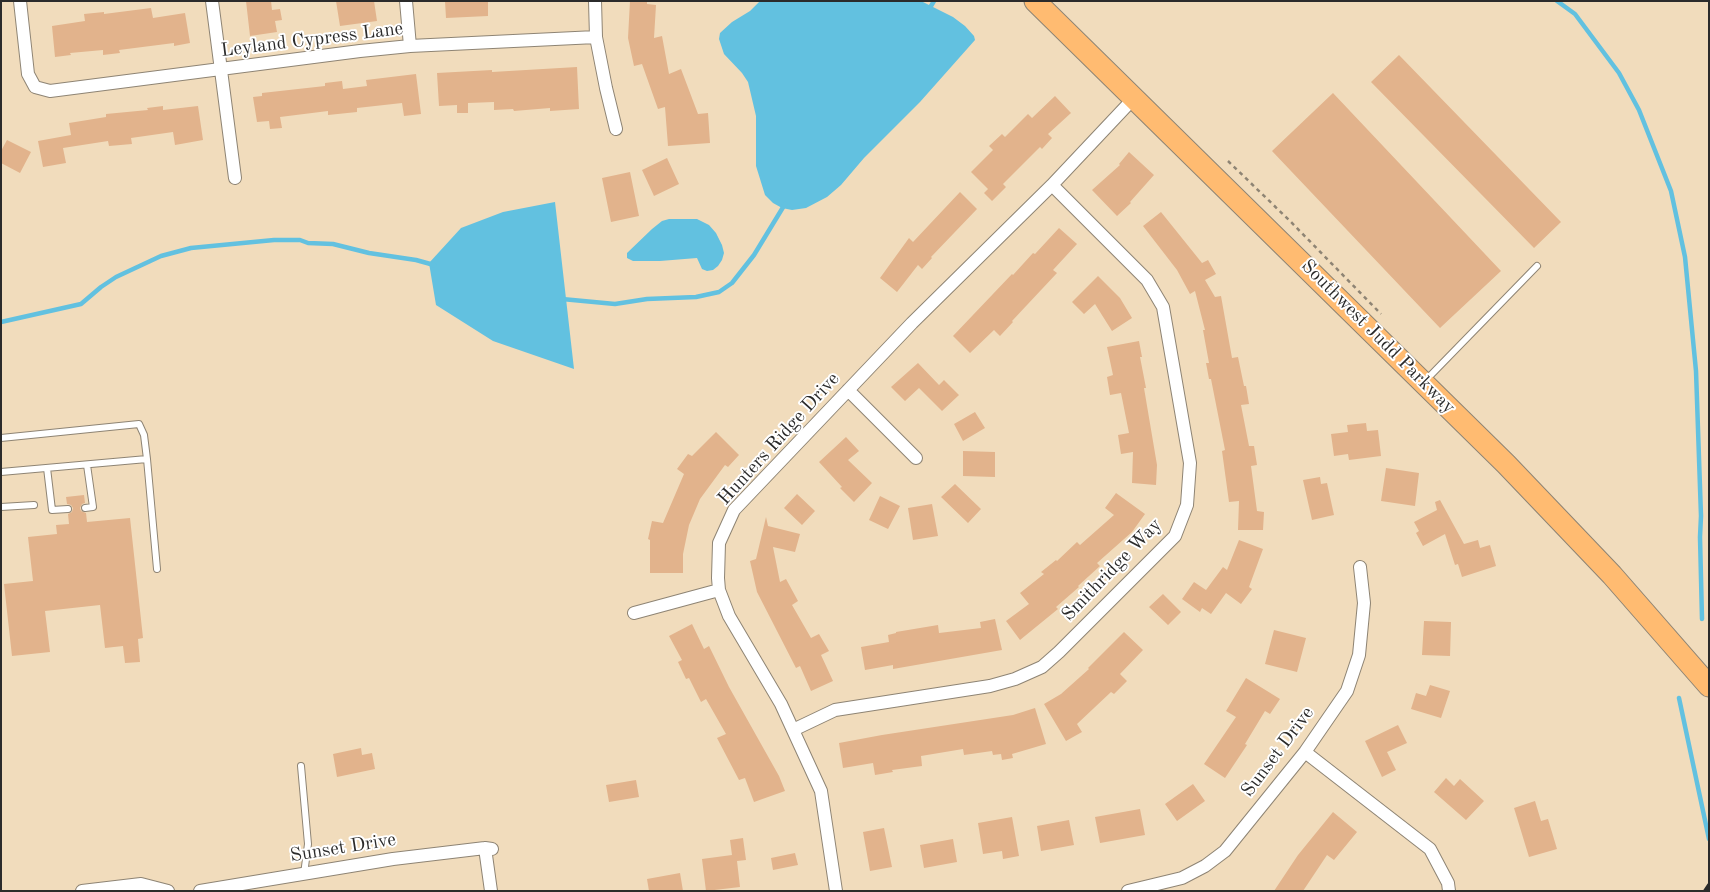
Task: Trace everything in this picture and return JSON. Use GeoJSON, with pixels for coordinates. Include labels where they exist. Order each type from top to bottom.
{"type":"FeatureCollection","features":[{"type":"Feature","properties":{"kind":"highway","name":"Southwest Judd Parkway"},"geometry":{"type":"LineString","coordinates":[[1035,1],[1424,382],[1556,515],[1618,582],[1708,686]]}},
{"type":"Feature","properties":{"kind":"street","name":"Leyland Cypress Lane"},"geometry":{"type":"LineString","coordinates":[[20,1],[28,74],[34,87],[50,91],[311,56],[410,46],[596,37]]}},
{"type":"Feature","properties":{"kind":"street"},"geometry":{"type":"LineString","coordinates":[[212,1],[235,178]]}},
{"type":"Feature","properties":{"kind":"street"},"geometry":{"type":"LineString","coordinates":[[406,1],[410,46]]}},
{"type":"Feature","properties":{"kind":"street"},"geometry":{"type":"LineString","coordinates":[[595,1],[596,37],[616,129]]}},
{"type":"Feature","properties":{"kind":"street","name":"Hunters Ridge Drive"},"geometry":{"type":"LineString","coordinates":[[836,891],[821,792],[781,704],[729,616],[719,590],[719,543],[734,510],[912,323],[1052,184],[1134,98]]}},
{"type":"Feature","properties":{"kind":"street","name":"Smithridge Way"},"geometry":{"type":"LineString","coordinates":[[793,730],[835,710],[990,686],[1015,679],[1042,666],[1059,652],[1175,536],[1187,505],[1190,463],[1162,307],[1147,280],[1052,184]]}},
{"type":"Feature","properties":{"kind":"street"},"geometry":{"type":"LineString","coordinates":[[848,390],[916,458]]}},
{"type":"Feature","properties":{"kind":"street","name":"Sunset Drive"},"geometry":{"type":"LineString","coordinates":[[1128,891],[1182,878],[1205,866],[1225,851],[1304,752],[1347,691],[1360,655],[1364,603],[1360,567]]}},
{"type":"Feature","properties":{"kind":"street"},"geometry":{"type":"LineString","coordinates":[[634,613],[719,590]]}},
{"type":"Feature","properties":{"kind":"street"},"geometry":{"type":"LineString","coordinates":[[1304,752],[1430,849],[1448,882],[1449,891]]}},
{"type":"Feature","properties":{"kind":"street","name":"Sunset Drive"},"geometry":{"type":"LineString","coordinates":[[200,891],[393,859],[489,848],[491,891]]}},
{"type":"Feature","properties":{"kind":"street"},"geometry":{"type":"LineString","coordinates":[[82,891],[141,884],[168,891]]}},
{"type":"Feature","properties":{"kind":"lane"},"geometry":{"type":"LineString","coordinates":[[1424,382],[1537,266]]}},
{"type":"Feature","properties":{"kind":"lane"},"geometry":{"type":"LineString","coordinates":[[1,438],[138,424],[144,435],[157,569]]}},
{"type":"Feature","properties":{"kind":"lane"},"geometry":{"type":"LineString","coordinates":[[1,472],[147,460]]}},
{"type":"Feature","properties":{"kind":"lane"},"geometry":{"type":"LineString","coordinates":[[85,508],[93,507],[87,465]]}},
{"type":"Feature","properties":{"kind":"lane"},"geometry":{"type":"LineString","coordinates":[[47,468],[52,510],[68,510]]}},
{"type":"Feature","properties":{"kind":"lane"},"geometry":{"type":"LineString","coordinates":[[1,508],[34,505]]}},
{"type":"Feature","properties":{"kind":"lane"},"geometry":{"type":"LineString","coordinates":[[301,766],[308,844],[304,874]]}},
{"type":"Feature","properties":{"kind":"path"},"geometry":{"type":"LineString","coordinates":[[1228,161],[1387,320]]}},
{"type":"Feature","properties":{"kind":"water"},"geometry":{"type":"Polygon","coordinates":[[[760,1],[921,1],[953,17],[965,26],[974,36],[975,40],[920,102],[864,158],[841,185],[827,197],[806,208],[792,210],[782,208],[773,203],[765,195],[756,166],[756,116],[748,82],[724,54],[719,39],[720,33],[732,22],[750,11],[760,1]]]}},
{"type":"Feature","properties":{"kind":"water"},"geometry":{"type":"Polygon","coordinates":[[[555,202],[574,369],[493,341],[436,305],[429,263],[461,228],[503,212],[555,202]]]}},
{"type":"Feature","properties":{"kind":"water"},"geometry":{"type":"Polygon","coordinates":[[[669,219],[697,219],[709,225],[716,233],[724,253],[718,266],[713,270],[707,271],[702,269],[697,258],[633,261],[627,258],[627,253],[652,229],[662,221],[669,219]]]}},
{"type":"Feature","properties":{"kind":"building"},"geometry":{"type":"Polygon","coordinates":[[[246,1],[271,1],[272,10],[280,9],[282,20],[275,21],[277,32],[250,36],[246,1]]]}},
{"type":"Feature","properties":{"kind":"building"},"geometry":{"type":"Polygon","coordinates":[[[336,1],[374,1],[377,21],[340,26],[336,1]]]}},
{"type":"Feature","properties":{"kind":"building"},"geometry":{"type":"Polygon","coordinates":[[[445,1],[488,1],[488,16],[446,18],[445,1]]]}},
{"type":"Feature","properties":{"kind":"building"},"geometry":{"type":"Polygon","coordinates":[[[630,1],[647,1],[647,4],[656,5],[654,38],[662,36],[669,74],[681,69],[698,114],[708,113],[710,143],[668,146],[665,107],[658,109],[642,64],[634,66],[628,38],[630,1]]]}},
{"type":"Feature","properties":{"kind":"building"},"geometry":{"type":"Polygon","coordinates":[[[151,8],[153,18],[185,13],[190,43],[174,46],[174,43],[119,50],[120,53],[103,55],[103,50],[70,53],[71,55],[55,57],[52,26],[85,21],[84,14],[104,12],[104,14],[151,8]]]}},
{"type":"Feature","properties":{"kind":"building"},"geometry":{"type":"Polygon","coordinates":[[[1399,55],[1561,222],[1534,248],[1371,82],[1399,55]]]}},
{"type":"Feature","properties":{"kind":"building"},"geometry":{"type":"Polygon","coordinates":[[[577,67],[579,109],[550,111],[550,108],[514,111],[513,109],[494,110],[494,102],[468,103],[468,113],[457,113],[457,105],[439,106],[437,73],[577,67]]]}},
{"type":"Feature","properties":{"kind":"building"},"geometry":{"type":"Polygon","coordinates":[[[416,74],[421,114],[404,116],[402,103],[357,108],[357,112],[328,115],[328,111],[280,117],[282,128],[270,129],[269,121],[257,122],[253,97],[262,96],[262,93],[325,86],[325,83],[342,81],[343,89],[367,86],[366,80],[416,74]]]}},
{"type":"Feature","properties":{"kind":"building"},"geometry":{"type":"Polygon","coordinates":[[[1333,93],[1501,271],[1440,328],[1272,151],[1333,93]]]}},
{"type":"Feature","properties":{"kind":"building"},"geometry":{"type":"Polygon","coordinates":[[[1055,96],[1071,113],[1048,134],[1052,138],[1042,149],[1040,147],[1003,184],[1006,187],[992,201],[984,193],[988,189],[971,172],[993,150],[989,146],[1002,134],[1005,137],[1028,114],[1032,118],[1055,96]]]}},
{"type":"Feature","properties":{"kind":"building"},"geometry":{"type":"Polygon","coordinates":[[[163,106],[163,110],[198,106],[203,140],[175,145],[173,132],[131,138],[132,144],[109,146],[108,141],[63,148],[66,163],[43,167],[38,141],[71,135],[69,123],[106,117],[106,114],[148,110],[147,108],[163,106]]]}},
{"type":"Feature","properties":{"kind":"building"},"geometry":{"type":"Polygon","coordinates":[[[7,140],[31,152],[20,173],[1,163],[1,151],[7,140]]]}},
{"type":"Feature","properties":{"kind":"building"},"geometry":{"type":"Polygon","coordinates":[[[1129,152],[1154,175],[1131,203],[1117,216],[1092,190],[1120,165],[1129,152]]]}},
{"type":"Feature","properties":{"kind":"building"},"geometry":{"type":"Polygon","coordinates":[[[667,158],[679,184],[654,196],[642,170],[667,158]]]}},
{"type":"Feature","properties":{"kind":"building"},"geometry":{"type":"Polygon","coordinates":[[[630,172],[639,216],[611,222],[602,178],[630,172]]]}},
{"type":"Feature","properties":{"kind":"building"},"geometry":{"type":"Polygon","coordinates":[[[960,192],[977,209],[922,269],[918,265],[897,292],[880,278],[909,238],[913,242],[960,192]]]}},
{"type":"Feature","properties":{"kind":"building"},"geometry":{"type":"Polygon","coordinates":[[[1161,212],[1202,263],[1208,260],[1216,274],[1205,280],[1215,297],[1221,296],[1232,358],[1238,357],[1244,386],[1246,386],[1249,404],[1241,405],[1249,446],[1254,446],[1257,465],[1251,466],[1257,511],[1264,512],[1263,530],[1238,530],[1239,501],[1229,502],[1222,451],[1225,450],[1206,363],[1209,363],[1203,330],[1205,330],[1195,291],[1190,294],[1177,270],[1143,226],[1161,212]]]}},
{"type":"Feature","properties":{"kind":"building"},"geometry":{"type":"Polygon","coordinates":[[[1059,228],[1077,244],[1053,270],[1057,273],[1000,336],[994,330],[970,353],[953,336],[1059,228]]]}},
{"type":"Feature","properties":{"kind":"building"},"geometry":{"type":"Polygon","coordinates":[[[1098,276],[1120,298],[1132,318],[1112,331],[1095,304],[1084,314],[1072,302],[1098,276]]]}},
{"type":"Feature","properties":{"kind":"building"},"geometry":{"type":"Polygon","coordinates":[[[1139,341],[1146,388],[1144,388],[1157,465],[1156,485],[1132,483],[1133,452],[1121,454],[1118,435],[1129,433],[1121,393],[1110,395],[1107,377],[1113,375],[1107,347],[1139,341]]]}},
{"type":"Feature","properties":{"kind":"building"},"geometry":{"type":"Polygon","coordinates":[[[918,363],[939,385],[944,380],[959,395],[942,411],[919,388],[905,401],[891,387],[918,363]]]}},
{"type":"Feature","properties":{"kind":"building"},"geometry":{"type":"Polygon","coordinates":[[[975,412],[985,428],[963,441],[954,424],[975,412]]]}},
{"type":"Feature","properties":{"kind":"building"},"geometry":{"type":"Polygon","coordinates":[[[1366,423],[1367,431],[1378,430],[1381,456],[1349,460],[1348,454],[1334,456],[1331,434],[1348,432],[1347,425],[1366,423]]]}},
{"type":"Feature","properties":{"kind":"building"},"geometry":{"type":"Polygon","coordinates":[[[716,432],[739,455],[728,467],[725,465],[700,499],[689,525],[683,554],[683,573],[650,573],[650,540],[648,539],[652,521],[663,523],[684,474],[677,469],[688,454],[692,456],[716,432]]]}},
{"type":"Feature","properties":{"kind":"building"},"geometry":{"type":"Polygon","coordinates":[[[846,437],[859,451],[848,460],[872,483],[854,502],[819,462],[846,437]]]}},
{"type":"Feature","properties":{"kind":"building"},"geometry":{"type":"Polygon","coordinates":[[[963,451],[995,452],[995,477],[963,476],[963,451]]]}},
{"type":"Feature","properties":{"kind":"building"},"geometry":{"type":"Polygon","coordinates":[[[1386,468],[1419,473],[1415,506],[1381,501],[1386,468]]]}},
{"type":"Feature","properties":{"kind":"building"},"geometry":{"type":"Polygon","coordinates":[[[1320,477],[1321,484],[1327,483],[1334,515],[1312,520],[1303,480],[1320,477]]]}},
{"type":"Feature","properties":{"kind":"building"},"geometry":{"type":"Polygon","coordinates":[[[955,484],[981,509],[968,523],[941,497],[955,484]]]}},
{"type":"Feature","properties":{"kind":"building"},"geometry":{"type":"Polygon","coordinates":[[[1116,493],[1145,514],[1132,532],[1097,563],[1100,566],[1056,607],[1058,609],[1020,640],[1006,621],[1029,604],[1020,593],[1044,574],[1041,572],[1057,561],[1077,542],[1080,545],[1114,515],[1105,508],[1116,493]]]}},
{"type":"Feature","properties":{"kind":"building"},"geometry":{"type":"Polygon","coordinates":[[[797,494],[815,511],[802,525],[784,508],[797,494]]]}},
{"type":"Feature","properties":{"kind":"building"},"geometry":{"type":"Polygon","coordinates":[[[84,495],[85,503],[80,508],[81,511],[86,513],[87,522],[130,518],[143,638],[138,639],[140,662],[125,663],[123,646],[105,648],[100,605],[45,611],[50,652],[12,656],[4,584],[33,581],[28,537],[57,534],[56,525],[69,524],[68,514],[72,512],[73,508],[67,504],[66,497],[84,495]]]}},
{"type":"Feature","properties":{"kind":"building"},"geometry":{"type":"Polygon","coordinates":[[[880,496],[900,506],[888,529],[869,520],[880,496]]]}},
{"type":"Feature","properties":{"kind":"building"},"geometry":{"type":"Polygon","coordinates":[[[1440,500],[1464,544],[1478,540],[1480,548],[1490,545],[1496,566],[1462,577],[1458,564],[1455,565],[1445,534],[1423,546],[1416,533],[1419,531],[1414,522],[1437,510],[1435,502],[1440,500]]]}},
{"type":"Feature","properties":{"kind":"building"},"geometry":{"type":"Polygon","coordinates":[[[932,504],[938,536],[913,540],[908,508],[932,504]]]}},
{"type":"Feature","properties":{"kind":"building"},"geometry":{"type":"Polygon","coordinates":[[[766,517],[768,526],[800,534],[795,552],[773,547],[780,582],[786,579],[798,601],[792,605],[811,638],[819,634],[829,651],[821,655],[833,681],[811,691],[800,666],[796,668],[757,592],[750,561],[756,559],[766,517]]]}},
{"type":"Feature","properties":{"kind":"building"},"geometry":{"type":"Polygon","coordinates":[[[1239,540],[1263,549],[1249,587],[1252,589],[1241,604],[1226,593],[1211,614],[1202,608],[1200,612],[1182,599],[1194,582],[1206,590],[1223,567],[1227,570],[1239,540]]]}},
{"type":"Feature","properties":{"kind":"building"},"geometry":{"type":"Polygon","coordinates":[[[1163,594],[1181,612],[1168,625],[1149,607],[1163,594]]]}},
{"type":"Feature","properties":{"kind":"building"},"geometry":{"type":"Polygon","coordinates":[[[995,619],[1002,650],[893,669],[893,665],[865,670],[861,647],[889,642],[888,635],[938,625],[939,633],[981,628],[980,622],[995,619]]]}},
{"type":"Feature","properties":{"kind":"building"},"geometry":{"type":"Polygon","coordinates":[[[1424,621],[1451,622],[1450,656],[1422,655],[1424,621]]]}},
{"type":"Feature","properties":{"kind":"building"},"geometry":{"type":"Polygon","coordinates":[[[692,624],[704,649],[709,646],[729,687],[779,776],[785,791],[754,802],[745,778],[739,780],[717,738],[726,734],[706,699],[701,702],[689,678],[686,679],[678,662],[682,660],[669,636],[692,624]]]}},
{"type":"Feature","properties":{"kind":"building"},"geometry":{"type":"Polygon","coordinates":[[[1274,630],[1306,638],[1297,672],[1265,664],[1274,630]]]}},
{"type":"Feature","properties":{"kind":"building"},"geometry":{"type":"Polygon","coordinates":[[[1124,632],[1143,650],[1120,674],[1127,681],[1114,694],[1111,692],[1077,724],[1082,732],[1066,741],[1044,704],[1061,694],[1089,669],[1124,632]]]}},
{"type":"Feature","properties":{"kind":"building"},"geometry":{"type":"Polygon","coordinates":[[[1246,678],[1280,699],[1270,714],[1265,711],[1245,744],[1247,745],[1225,778],[1204,764],[1236,717],[1226,711],[1246,678]]]}},
{"type":"Feature","properties":{"kind":"building"},"geometry":{"type":"Polygon","coordinates":[[[1430,685],[1450,691],[1441,718],[1411,709],[1416,693],[1426,696],[1430,685]]]}},
{"type":"Feature","properties":{"kind":"building"},"geometry":{"type":"Polygon","coordinates":[[[1035,708],[1046,744],[1012,754],[1013,758],[1002,760],[1001,754],[993,755],[992,751],[964,755],[963,749],[921,756],[922,766],[892,770],[893,772],[875,775],[873,763],[843,768],[839,743],[1013,715],[1035,708]]]}},
{"type":"Feature","properties":{"kind":"building"},"geometry":{"type":"Polygon","coordinates":[[[1398,725],[1407,743],[1387,752],[1396,770],[1382,777],[1365,741],[1398,725]]]}},
{"type":"Feature","properties":{"kind":"building"},"geometry":{"type":"Polygon","coordinates":[[[361,748],[362,755],[372,753],[375,769],[337,777],[333,754],[361,748]]]}},
{"type":"Feature","properties":{"kind":"building"},"geometry":{"type":"Polygon","coordinates":[[[1446,778],[1454,786],[1460,779],[1484,801],[1466,820],[1434,792],[1446,778]]]}},
{"type":"Feature","properties":{"kind":"building"},"geometry":{"type":"Polygon","coordinates":[[[636,780],[639,797],[609,802],[606,785],[636,780]]]}},
{"type":"Feature","properties":{"kind":"building"},"geometry":{"type":"Polygon","coordinates":[[[1193,784],[1205,801],[1177,821],[1165,804],[1193,784]]]}},
{"type":"Feature","properties":{"kind":"building"},"geometry":{"type":"Polygon","coordinates":[[[1535,801],[1541,821],[1548,819],[1557,849],[1529,857],[1514,808],[1535,801]]]}},
{"type":"Feature","properties":{"kind":"building"},"geometry":{"type":"Polygon","coordinates":[[[1140,809],[1145,835],[1100,843],[1095,817],[1140,809]]]}},
{"type":"Feature","properties":{"kind":"building"},"geometry":{"type":"Polygon","coordinates":[[[1333,812],[1357,832],[1334,860],[1327,855],[1303,891],[1274,891],[1298,855],[1333,812]]]}},
{"type":"Feature","properties":{"kind":"building"},"geometry":{"type":"Polygon","coordinates":[[[1012,817],[1019,856],[1003,859],[1002,851],[983,854],[978,823],[1012,817]]]}},
{"type":"Feature","properties":{"kind":"building"},"geometry":{"type":"Polygon","coordinates":[[[1069,820],[1074,845],[1041,851],[1037,826],[1069,820]]]}},
{"type":"Feature","properties":{"kind":"building"},"geometry":{"type":"Polygon","coordinates":[[[884,828],[892,867],[870,871],[863,832],[884,828]]]}},
{"type":"Feature","properties":{"kind":"building"},"geometry":{"type":"Polygon","coordinates":[[[743,838],[746,860],[737,861],[740,887],[706,891],[702,859],[732,855],[730,840],[743,838]]]}},
{"type":"Feature","properties":{"kind":"building"},"geometry":{"type":"Polygon","coordinates":[[[953,839],[957,862],[924,868],[920,845],[953,839]]]}},
{"type":"Feature","properties":{"kind":"building"},"geometry":{"type":"Polygon","coordinates":[[[795,853],[798,865],[773,870],[771,858],[795,853]]]}},
{"type":"Feature","properties":{"kind":"building"},"geometry":{"type":"Polygon","coordinates":[[[680,873],[683,891],[649,891],[647,879],[680,873]]]}},
{"type":"Feature","properties":{"kind":"waterway"},"geometry":{"type":"LineString","coordinates":[[928,11],[934,1]]}},
{"type":"Feature","properties":{"kind":"waterway"},"geometry":{"type":"LineString","coordinates":[[1557,1],[1575,14],[1619,73],[1639,110],[1671,191],[1685,257],[1696,371],[1702,619]]}},
{"type":"Feature","properties":{"kind":"waterway"},"geometry":{"type":"LineString","coordinates":[[562,299],[615,304],[647,299],[696,297],[719,292],[732,283],[754,255],[785,204]]}},
{"type":"Feature","properties":{"kind":"waterway"},"geometry":{"type":"LineString","coordinates":[[1,322],[81,304],[116,277],[161,256],[191,248],[274,240],[300,240],[308,243],[333,244],[434,265]]}},
{"type":"Feature","properties":{"kind":"waterway"},"geometry":{"type":"LineString","coordinates":[[1679,698],[1709,839]]}},
{"type":"Feature","properties":{"kind":"railway"},"geometry":{"type":"LineString","coordinates":[[1705,891],[1709,885]]}}]}
